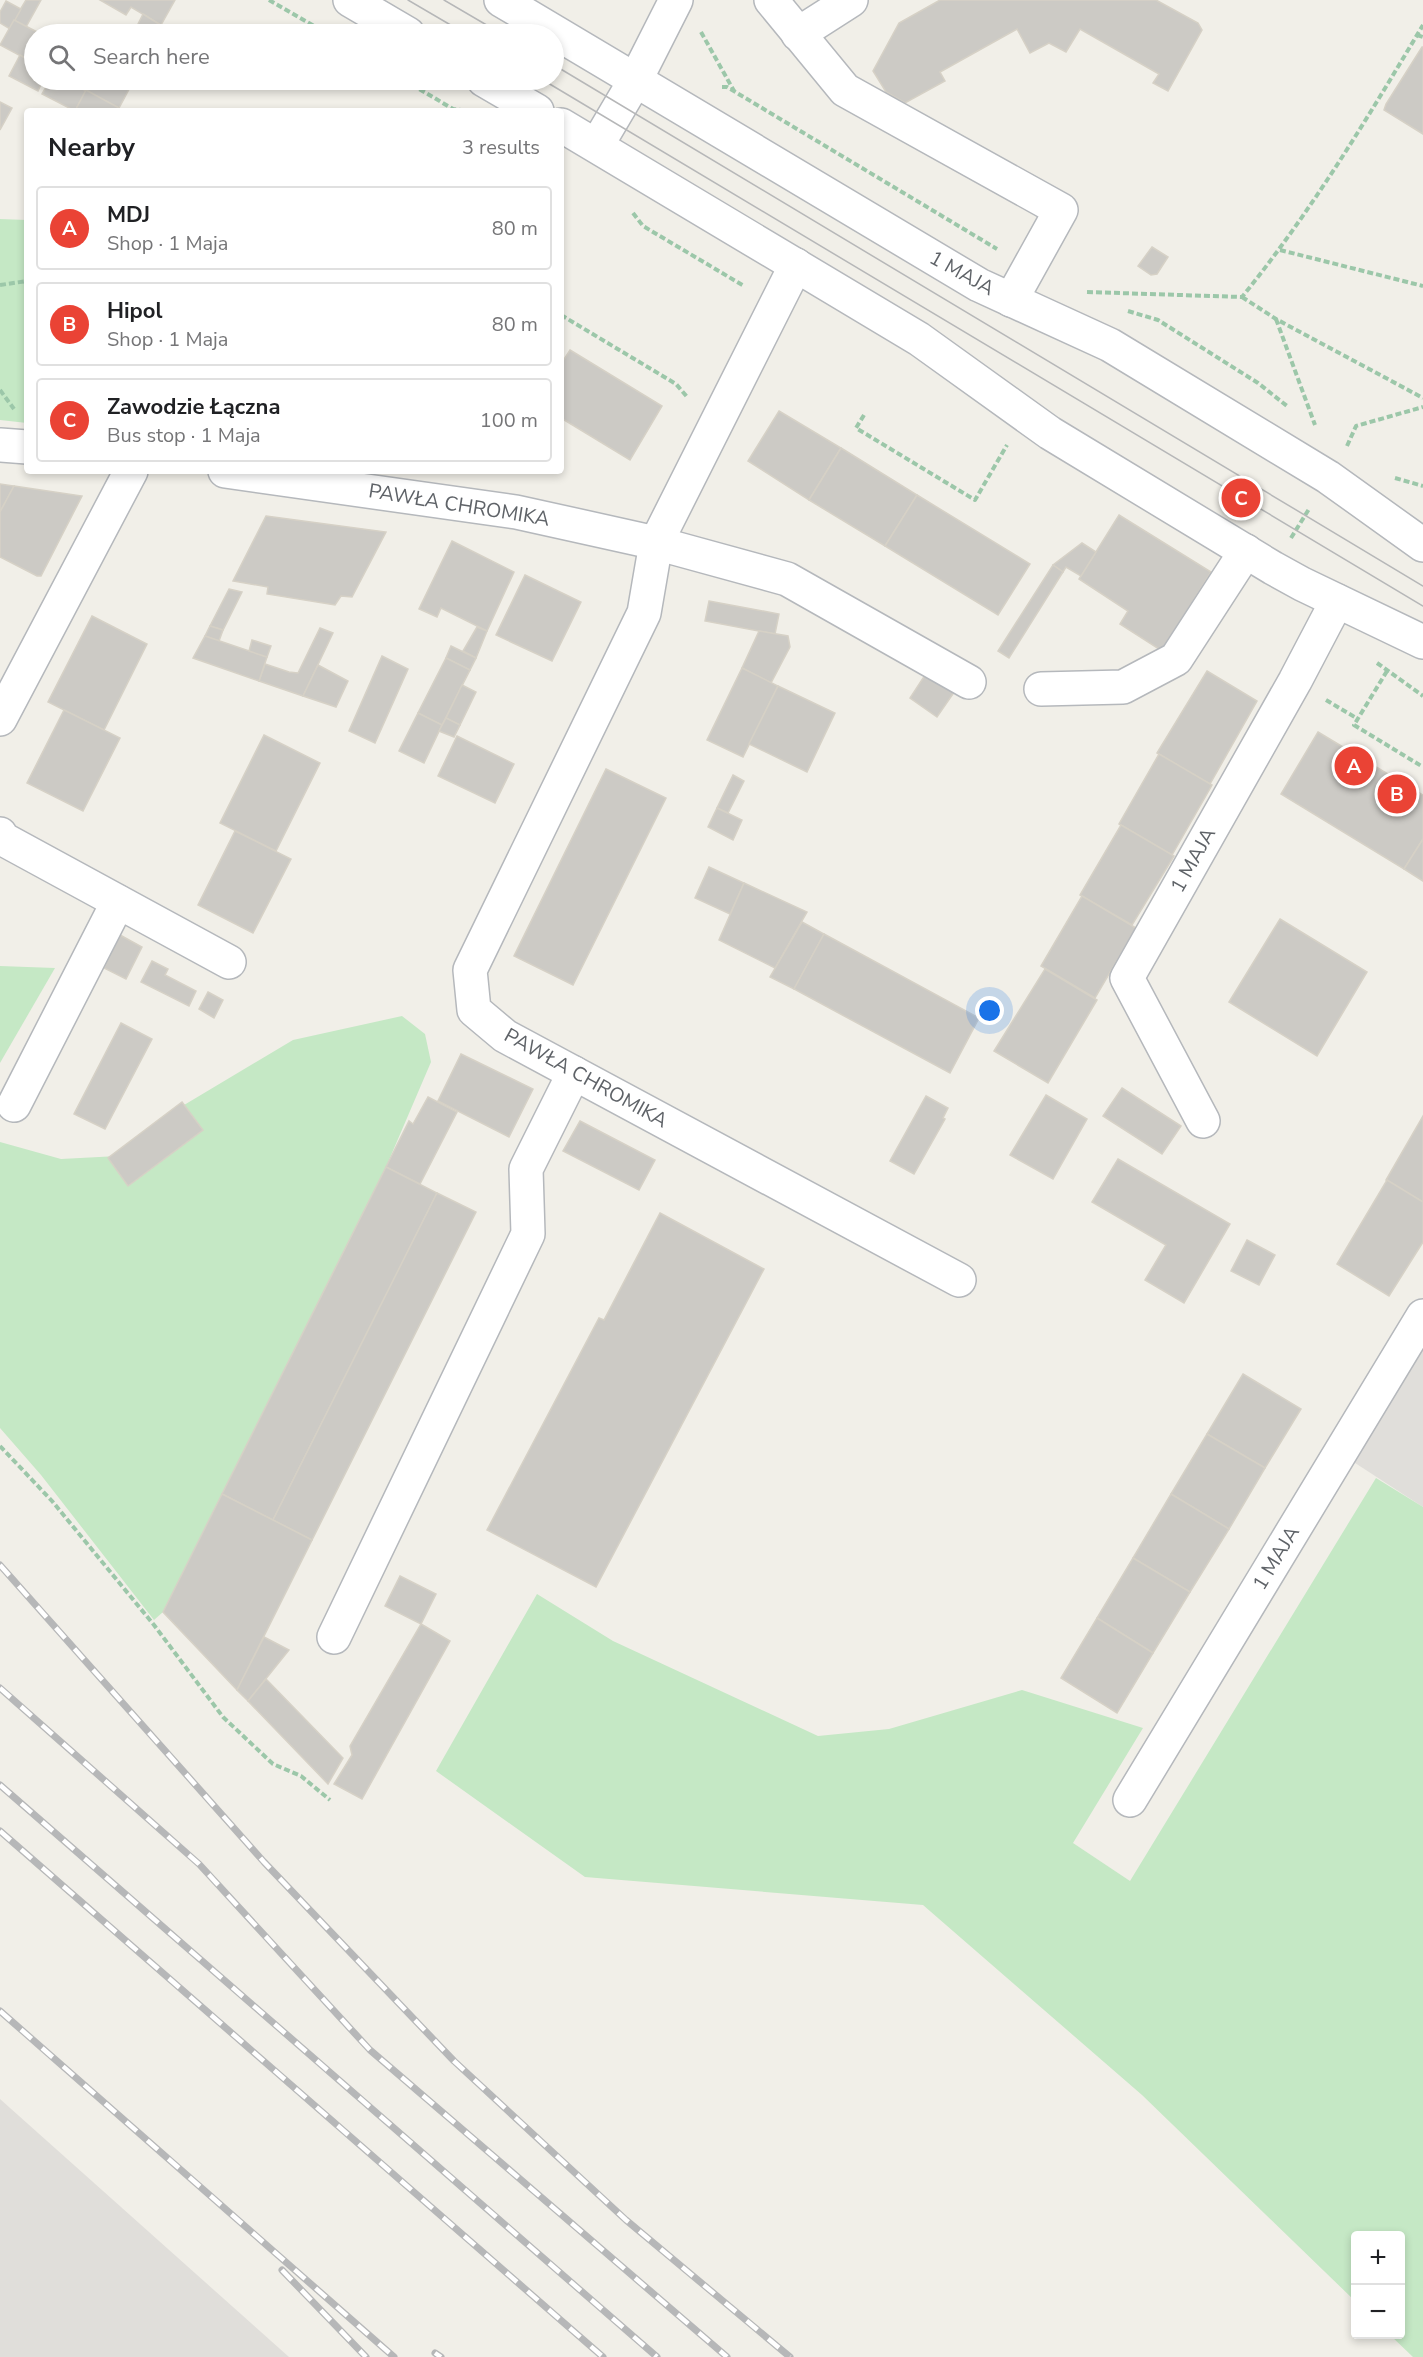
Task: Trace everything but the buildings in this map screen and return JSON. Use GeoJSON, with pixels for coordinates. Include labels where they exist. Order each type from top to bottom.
{"type":"FeatureCollection","features":[{"type":"Feature","properties":{"kind":"street"},"geometry":{"type":"LineString","coordinates":[[350,0],[391,24]]}},
{"type":"Feature","properties":{"kind":"street","name":"1 MAJA"},"geometry":{"type":"LineString","coordinates":[[501,0],[542,24]]}},
{"type":"Feature","properties":{"kind":"street"},"geometry":{"type":"LineString","coordinates":[[597,145],[636,79],[676,0]]}},
{"type":"Feature","properties":{"kind":"street"},"geometry":{"type":"LineString","coordinates":[[771,0],[845,90],[1061,210],[1011,300]]}},
{"type":"Feature","properties":{"kind":"street"},"geometry":{"type":"LineString","coordinates":[[798,34],[851,0]]}},
{"type":"Feature","properties":{"kind":"street","name":"1 MAJA"},"geometry":{"type":"LineString","coordinates":[[564,37],[979,285],[1110,345],[1328,477],[1423,545]]}},
{"type":"Feature","properties":{"kind":"street"},"geometry":{"type":"LineString","coordinates":[[501,90],[532,108]]}},
{"type":"Feature","properties":{"kind":"street"},"geometry":{"type":"LineString","coordinates":[[564,127],[919,339],[1050,433],[1246,551],[1302,584],[1423,642]]}},
{"type":"Feature","properties":{"kind":"street","name":"PAWŁA CHROMIKA"},"geometry":{"type":"LineString","coordinates":[[796,265],[656,543],[644,613],[470,970],[474,1010],[505,1036],[959,1280]]}},
{"type":"Feature","properties":{"kind":"street"},"geometry":{"type":"LineString","coordinates":[[0,445],[24,447]]}},
{"type":"Feature","properties":{"kind":"street"},"geometry":{"type":"LineString","coordinates":[[0,719],[129,474]]}},
{"type":"Feature","properties":{"kind":"street","name":"PAWŁA CHROMIKA"},"geometry":{"type":"LineString","coordinates":[[246,474],[516,512],[656,543]]}},
{"type":"Feature","properties":{"kind":"street"},"geometry":{"type":"LineString","coordinates":[[656,543],[788,579],[969,682]]}},
{"type":"Feature","properties":{"kind":"street"},"geometry":{"type":"LineString","coordinates":[[1041,689],[1123,687],[1176,658],[1246,551]]}},
{"type":"Feature","properties":{"kind":"street","name":"1 MAJA"},"geometry":{"type":"LineString","coordinates":[[1203,1121],[1127,978],[1337,601]]}},
{"type":"Feature","properties":{"kind":"street"},"geometry":{"type":"LineString","coordinates":[[0,834],[3,839],[229,962]]}},
{"type":"Feature","properties":{"kind":"street"},"geometry":{"type":"LineString","coordinates":[[14,1105],[118,902]]}},
{"type":"Feature","properties":{"kind":"street"},"geometry":{"type":"LineString","coordinates":[[333,1636],[528,1234],[526,1169],[574,1073]]}},
{"type":"Feature","properties":{"kind":"street","name":"1 MAJA"},"geometry":{"type":"LineString","coordinates":[[1130,1800],[1423,1316]]}},
{"type":"Feature","properties":{"kind":"path"},"geometry":{"type":"LineString","coordinates":[[269,0],[311,24]]}},
{"type":"Feature","properties":{"kind":"path"},"geometry":{"type":"LineString","coordinates":[[1242,297],[1280,250],[1323,187],[1423,25]]}},
{"type":"Feature","properties":{"kind":"path"},"geometry":{"type":"LineString","coordinates":[[700,30],[734,92]]}},
{"type":"Feature","properties":{"kind":"path"},"geometry":{"type":"LineString","coordinates":[[1417,35],[1423,37]]}},
{"type":"Feature","properties":{"kind":"path"},"geometry":{"type":"LineString","coordinates":[[713,88],[727,87],[1029,268]]}},
{"type":"Feature","properties":{"kind":"path"},"geometry":{"type":"LineString","coordinates":[[421,90],[451,108]]}},
{"type":"Feature","properties":{"kind":"path"},"geometry":{"type":"LineString","coordinates":[[628,205],[643,226],[748,288]]}},
{"type":"Feature","properties":{"kind":"path"},"geometry":{"type":"LineString","coordinates":[[1280,250],[1423,286]]}},
{"type":"Feature","properties":{"kind":"path"},"geometry":{"type":"LineString","coordinates":[[0,285],[24,281]]}},
{"type":"Feature","properties":{"kind":"path"},"geometry":{"type":"LineString","coordinates":[[1080,292],[1242,297],[1276,319],[1423,398]]}},
{"type":"Feature","properties":{"kind":"path"},"geometry":{"type":"LineString","coordinates":[[1126,310],[1158,320],[1258,383],[1291,410]]}},
{"type":"Feature","properties":{"kind":"path"},"geometry":{"type":"LineString","coordinates":[[564,317],[676,384],[687,396],[690,404]]}},
{"type":"Feature","properties":{"kind":"path"},"geometry":{"type":"LineString","coordinates":[[1276,319],[1316,429],[1308,423]]}},
{"type":"Feature","properties":{"kind":"path"},"geometry":{"type":"LineString","coordinates":[[1345,450],[1356,426],[1423,407]]}},
{"type":"Feature","properties":{"kind":"path"},"geometry":{"type":"LineString","coordinates":[[864,415],[856,428],[975,500],[1010,439]]}},
{"type":"Feature","properties":{"kind":"path"},"geometry":{"type":"LineString","coordinates":[[1286,546],[1310,507]]}},
{"type":"Feature","properties":{"kind":"path"},"geometry":{"type":"LineString","coordinates":[[1387,671],[1354,725],[1423,767]]}},
{"type":"Feature","properties":{"kind":"path"},"geometry":{"type":"LineString","coordinates":[[0,1446],[52,1500],[154,1625],[223,1717],[273,1764],[301,1776],[330,1800]]}},
{"type":"Feature","properties":{"kind":"shaded area"},"geometry":{"type":"Polygon","coordinates":[[[1423,1343],[1423,1507],[1352,1461],[1423,1343]]]}},
{"type":"Feature","properties":{"kind":"shaded area"},"geometry":{"type":"Polygon","coordinates":[[[0,2099],[289,2357],[0,2357],[0,2099]]]}},
{"type":"Feature","properties":{"kind":"green space"},"geometry":{"type":"Polygon","coordinates":[[[0,219],[24,220],[24,423],[0,420],[0,219]]]}},
{"type":"Feature","properties":{"kind":"green space"},"geometry":{"type":"Polygon","coordinates":[[[0,966],[55,968],[0,1063],[0,966]]]}},
{"type":"Feature","properties":{"kind":"green space"},"geometry":{"type":"Polygon","coordinates":[[[402,1016],[425,1034],[431,1062],[386,1167],[163,1612],[154,1620],[41,1475],[0,1428],[0,1142],[61,1159],[118,1156],[164,1117],[293,1040],[402,1016]]]}},
{"type":"Feature","properties":{"kind":"green space"},"geometry":{"type":"Polygon","coordinates":[[[1376,1478],[1423,1507],[1423,2357],[1413,2357],[1394,2339],[1405,2339],[1405,2231],[1351,2231],[1351,2297],[1142,2095],[923,1905],[585,1877],[436,1771],[537,1594],[613,1641],[818,1736],[889,1729],[1022,1690],[1143,1728],[1073,1843],[1130,1881],[1376,1478]]]}},
{"type":"Feature","properties":{"kind":"tram line"},"geometry":{"type":"LineString","coordinates":[[408,0],[449,24]]}},
{"type":"Feature","properties":{"kind":"tram line"},"geometry":{"type":"LineString","coordinates":[[444,0],[485,24]]}},
{"type":"Feature","properties":{"kind":"tram line"},"geometry":{"type":"LineString","coordinates":[[564,71],[1423,586]]}},
{"type":"Feature","properties":{"kind":"tram line"},"geometry":{"type":"LineString","coordinates":[[560,90],[1423,606]]}},
{"type":"Feature","properties":{"kind":"railway"},"geometry":{"type":"LineString","coordinates":[[0,1565],[264,1862],[454,2061],[626,2220],[790,2357]]}},
{"type":"Feature","properties":{"kind":"railway"},"geometry":{"type":"LineString","coordinates":[[0,1688],[199,1864],[370,2050],[727,2357]]}},
{"type":"Feature","properties":{"kind":"railway"},"geometry":{"type":"LineString","coordinates":[[0,1785],[657,2357]]}},
{"type":"Feature","properties":{"kind":"railway"},"geometry":{"type":"LineString","coordinates":[[0,1831],[603,2357]]}},
{"type":"Feature","properties":{"kind":"railway"},"geometry":{"type":"LineString","coordinates":[[0,2011],[394,2357]]}},
{"type":"Feature","properties":{"kind":"railway"},"geometry":{"type":"LineString","coordinates":[[282,2270],[366,2357]]}},
{"type":"Feature","properties":{"kind":"railway"},"geometry":{"type":"LineString","coordinates":[[435,2353],[441,2357]]}},
{"type":"Feature","properties":{"kind":"place","name":"Zawodzie Łączna"},"geometry":{"type":"Point","coordinates":[1241,498]}},
{"type":"Feature","properties":{"kind":"place","name":"MDJ"},"geometry":{"type":"Point","coordinates":[1354,766]}},
{"type":"Feature","properties":{"kind":"place","name":"Hipol"},"geometry":{"type":"Point","coordinates":[1397,794]}}]}
